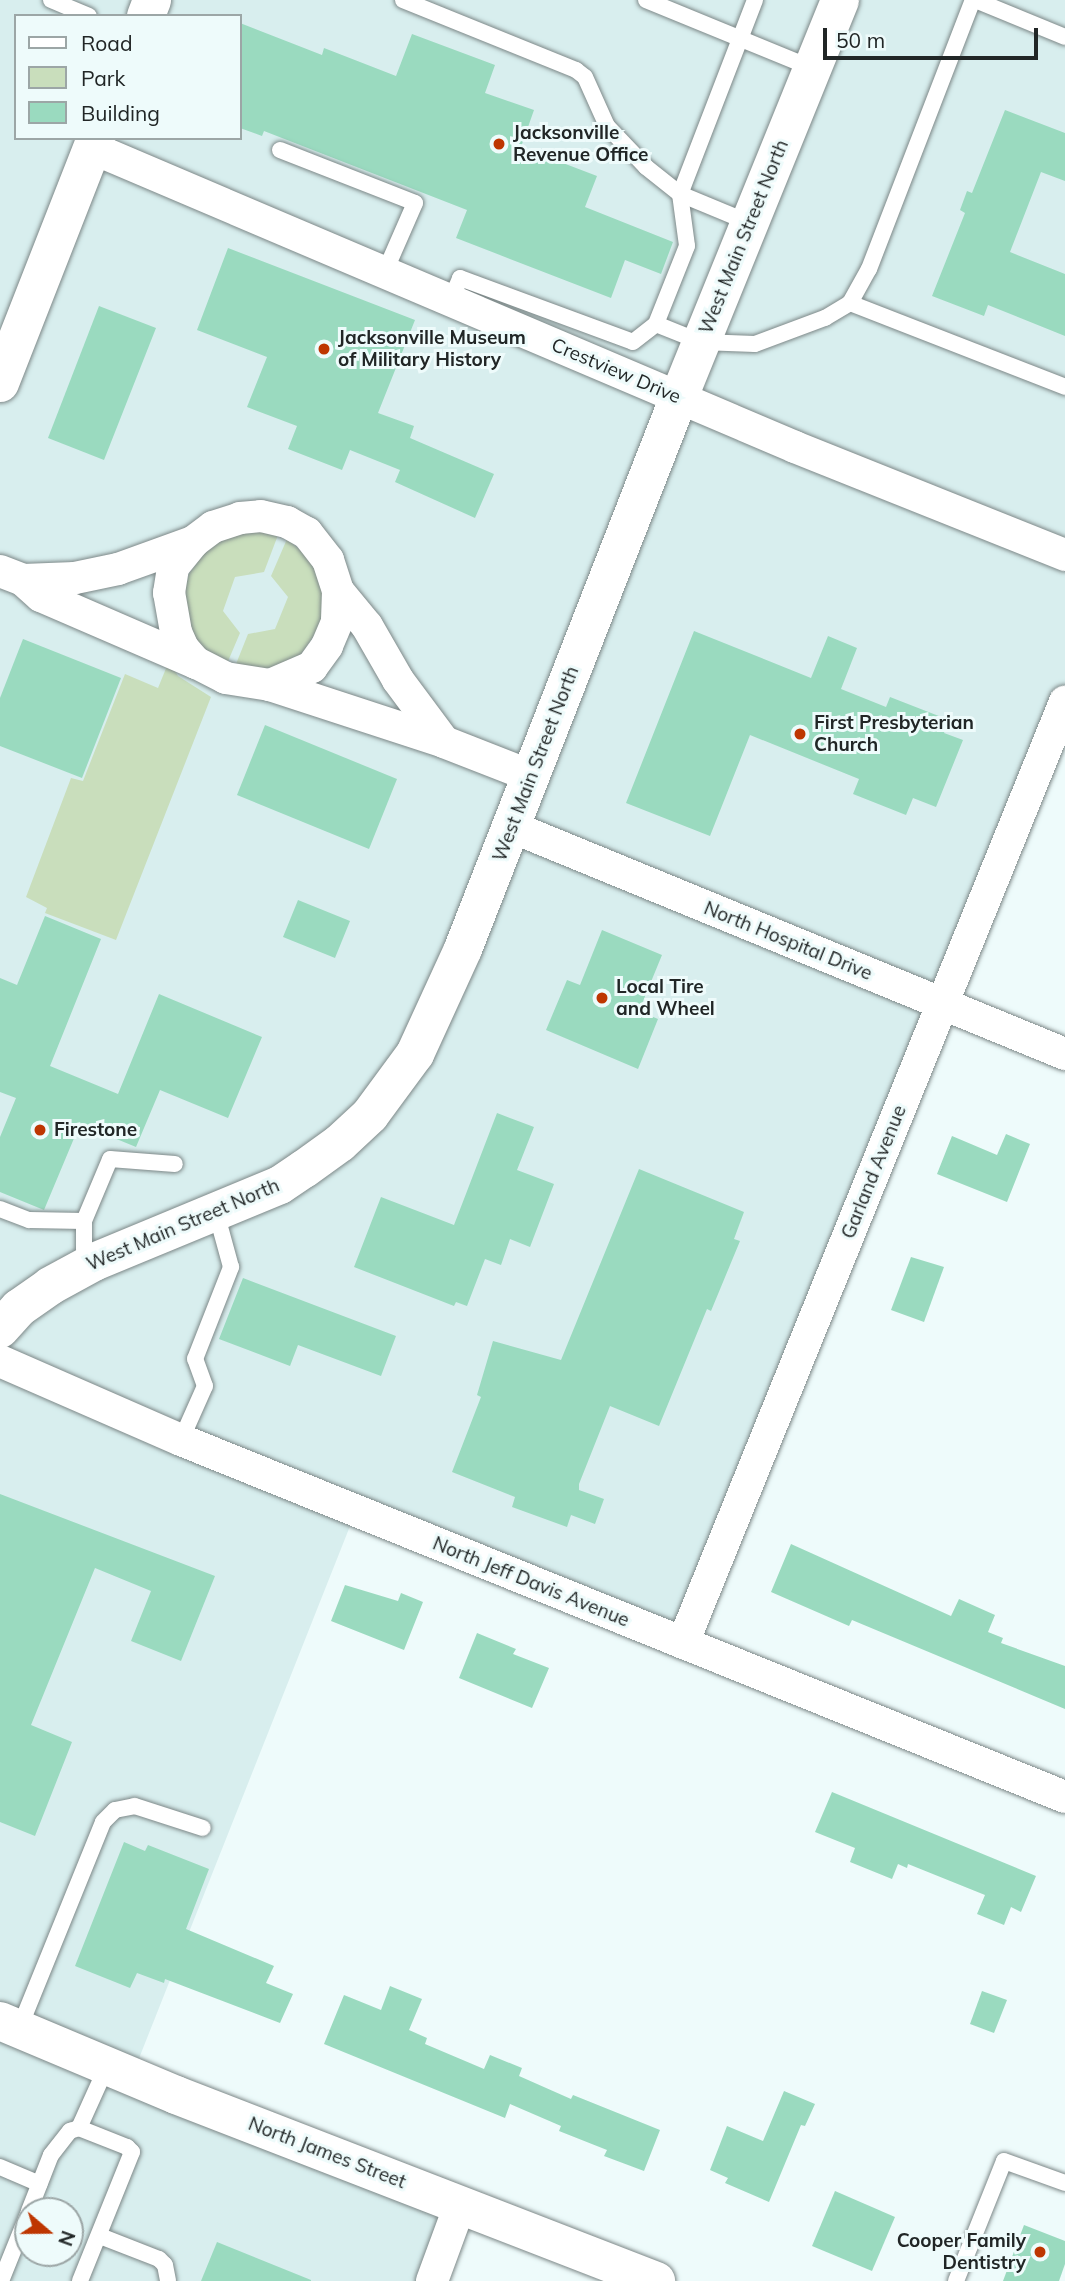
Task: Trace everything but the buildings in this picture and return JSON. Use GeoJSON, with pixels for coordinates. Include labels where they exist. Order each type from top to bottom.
{"type":"FeatureCollection","features":[{"type":"Feature","properties":{"kind":"main road","name":"West Main Street North"},"geometry":{"type":"LineString","coordinates":[[0,1329],[19,1308],[50,1286],[89,1264],[280,1185],[340,1143],[370,1115],[394,1085],[430,1026],[512,827],[679,397],[840,0]]}},
{"type":"Feature","properties":{"kind":"main road"},"geometry":{"type":"LineString","coordinates":[[0,383],[94,143]]}},
{"type":"Feature","properties":{"kind":"main road","name":"North James Street"},"geometry":{"type":"LineString","coordinates":[[10,2025],[107,2066],[656,2281]]}},
{"type":"Feature","properties":{"kind":"street","name":"Crestview Drive"},"geometry":{"type":"LineString","coordinates":[[94,143],[384,274],[1065,555]]}},
{"type":"Feature","properties":{"kind":"street"},"geometry":{"type":"LineString","coordinates":[[197,663],[183,648],[176,632],[169,593],[173,567],[193,542],[213,527],[240,518],[261,516],[287,522],[307,533],[328,560],[338,591],[337,622],[327,646],[312,667],[270,685]]}},
{"type":"Feature","properties":{"kind":"street"},"geometry":{"type":"LineString","coordinates":[[12,575],[75,578],[118,569],[193,542]]}},
{"type":"Feature","properties":{"kind":"street"},"geometry":{"type":"LineString","coordinates":[[12,575],[41,596],[226,678],[270,685],[444,743],[531,776]]}},
{"type":"Feature","properties":{"kind":"street"},"geometry":{"type":"LineString","coordinates":[[338,591],[367,626],[398,680],[444,743]]}},
{"type":"Feature","properties":{"kind":"street","name":"Garland Avenue"},"geometry":{"type":"LineString","coordinates":[[683,1643],[1065,702]]}},
{"type":"Feature","properties":{"kind":"street","name":"North Hospital Drive"},"geometry":{"type":"LineString","coordinates":[[512,827],[1065,1054]]}},
{"type":"Feature","properties":{"kind":"street","name":"North Jeff Davis Avenue"},"geometry":{"type":"LineString","coordinates":[[0,1361],[181,1440],[1065,1797]]}},
{"type":"Feature","properties":{"kind":"street"},"geometry":{"type":"LineString","coordinates":[[432,2281],[460,2205]]}},
{"type":"Feature","properties":{"kind":"lane"},"geometry":{"type":"LineString","coordinates":[[51,0],[84,14]]}},
{"type":"Feature","properties":{"kind":"lane"},"geometry":{"type":"LineString","coordinates":[[404,0],[576,70],[584,77],[607,126],[646,167],[680,194],[750,223]]}},
{"type":"Feature","properties":{"kind":"lane"},"geometry":{"type":"LineString","coordinates":[[646,0],[813,68]]}},
{"type":"Feature","properties":{"kind":"lane"},"geometry":{"type":"LineString","coordinates":[[450,302],[460,278],[633,342],[656,324],[687,246],[680,194],[755,0]]}},
{"type":"Feature","properties":{"kind":"lane"},"geometry":{"type":"LineString","coordinates":[[656,324],[702,342],[755,344],[825,318],[850,303],[869,269],[974,0],[1065,37]]}},
{"type":"Feature","properties":{"kind":"lane"},"geometry":{"type":"LineString","coordinates":[[281,150],[415,203],[384,274]]}},
{"type":"Feature","properties":{"kind":"lane"},"geometry":{"type":"LineString","coordinates":[[850,303],[1065,387]]}},
{"type":"Feature","properties":{"kind":"lane"},"geometry":{"type":"LineString","coordinates":[[89,1264],[84,1249],[84,1221],[110,1159],[175,1164]]}},
{"type":"Feature","properties":{"kind":"lane"},"geometry":{"type":"LineString","coordinates":[[0,1209],[29,1220],[84,1221]]}},
{"type":"Feature","properties":{"kind":"lane"},"geometry":{"type":"LineString","coordinates":[[181,1440],[205,1386],[195,1359],[231,1267],[216,1212]]}},
{"type":"Feature","properties":{"kind":"lane"},"geometry":{"type":"LineString","coordinates":[[10,2025],[103,1822],[116,1810],[135,1806],[203,1828]]}},
{"type":"Feature","properties":{"kind":"lane"},"geometry":{"type":"LineString","coordinates":[[35,2197],[61,2140],[79,2127],[107,2066]]}},
{"type":"Feature","properties":{"kind":"lane"},"geometry":{"type":"LineString","coordinates":[[79,2127],[127,2147],[132,2152],[80,2281]]}},
{"type":"Feature","properties":{"kind":"lane"},"geometry":{"type":"LineString","coordinates":[[956,2281],[1004,2161],[1065,2183]]}},
{"type":"Feature","properties":{"kind":"lane"},"geometry":{"type":"LineString","coordinates":[[0,2167],[40,2184]]}},
{"type":"Feature","properties":{"kind":"lane"},"geometry":{"type":"LineString","coordinates":[[100,2236],[159,2259],[165,2265],[168,2281]]}},
{"type":"Feature","properties":{"kind":"lane"},"geometry":{"type":"LineString","coordinates":[[1,2281],[14,2249]]}},
{"type":"Feature","properties":{"kind":"shaded area"},"geometry":{"type":"Polygon","coordinates":[[[0,0],[1065,0],[1065,702],[683,1643],[356,1511],[132,2076],[460,2205],[432,2281],[0,2281],[0,0]]]}},
{"type":"Feature","properties":{"kind":"green space"},"geometry":{"type":"Polygon","coordinates":[[[255,530],[278,535],[264,572],[235,577],[223,611],[240,633],[226,666],[199,646],[189,630],[184,593],[189,574],[208,547],[222,538],[255,530]]]}},
{"type":"Feature","properties":{"kind":"green space"},"geometry":{"type":"Polygon","coordinates":[[[287,539],[312,560],[324,591],[321,625],[300,656],[266,671],[234,669],[248,634],[275,629],[288,597],[271,576],[287,539]]]}},
{"type":"Feature","properties":{"kind":"green space"},"geometry":{"type":"Polygon","coordinates":[[[169,661],[178,676],[211,697],[116,940],[45,913],[47,908],[26,897],[71,778],[83,781],[125,674],[158,688],[169,661]]]}},
{"type":"Feature","properties":{"kind":"place","name":"Jacksonville Revenue Office"},"geometry":{"type":"Point","coordinates":[499,144]}},
{"type":"Feature","properties":{"kind":"place","name":"Jacksonville Museum of Military History"},"geometry":{"type":"Point","coordinates":[324,349]}},
{"type":"Feature","properties":{"kind":"place","name":"First Presbyterian Church"},"geometry":{"type":"Point","coordinates":[800,734]}},
{"type":"Feature","properties":{"kind":"place","name":"Local Tire and Wheel"},"geometry":{"type":"Point","coordinates":[602,998]}},
{"type":"Feature","properties":{"kind":"place","name":"Firestone"},"geometry":{"type":"Point","coordinates":[40,1130]}},
{"type":"Feature","properties":{"kind":"place","name":"Cooper Family Dentistry"},"geometry":{"type":"Point","coordinates":[1040,2252]}}]}
